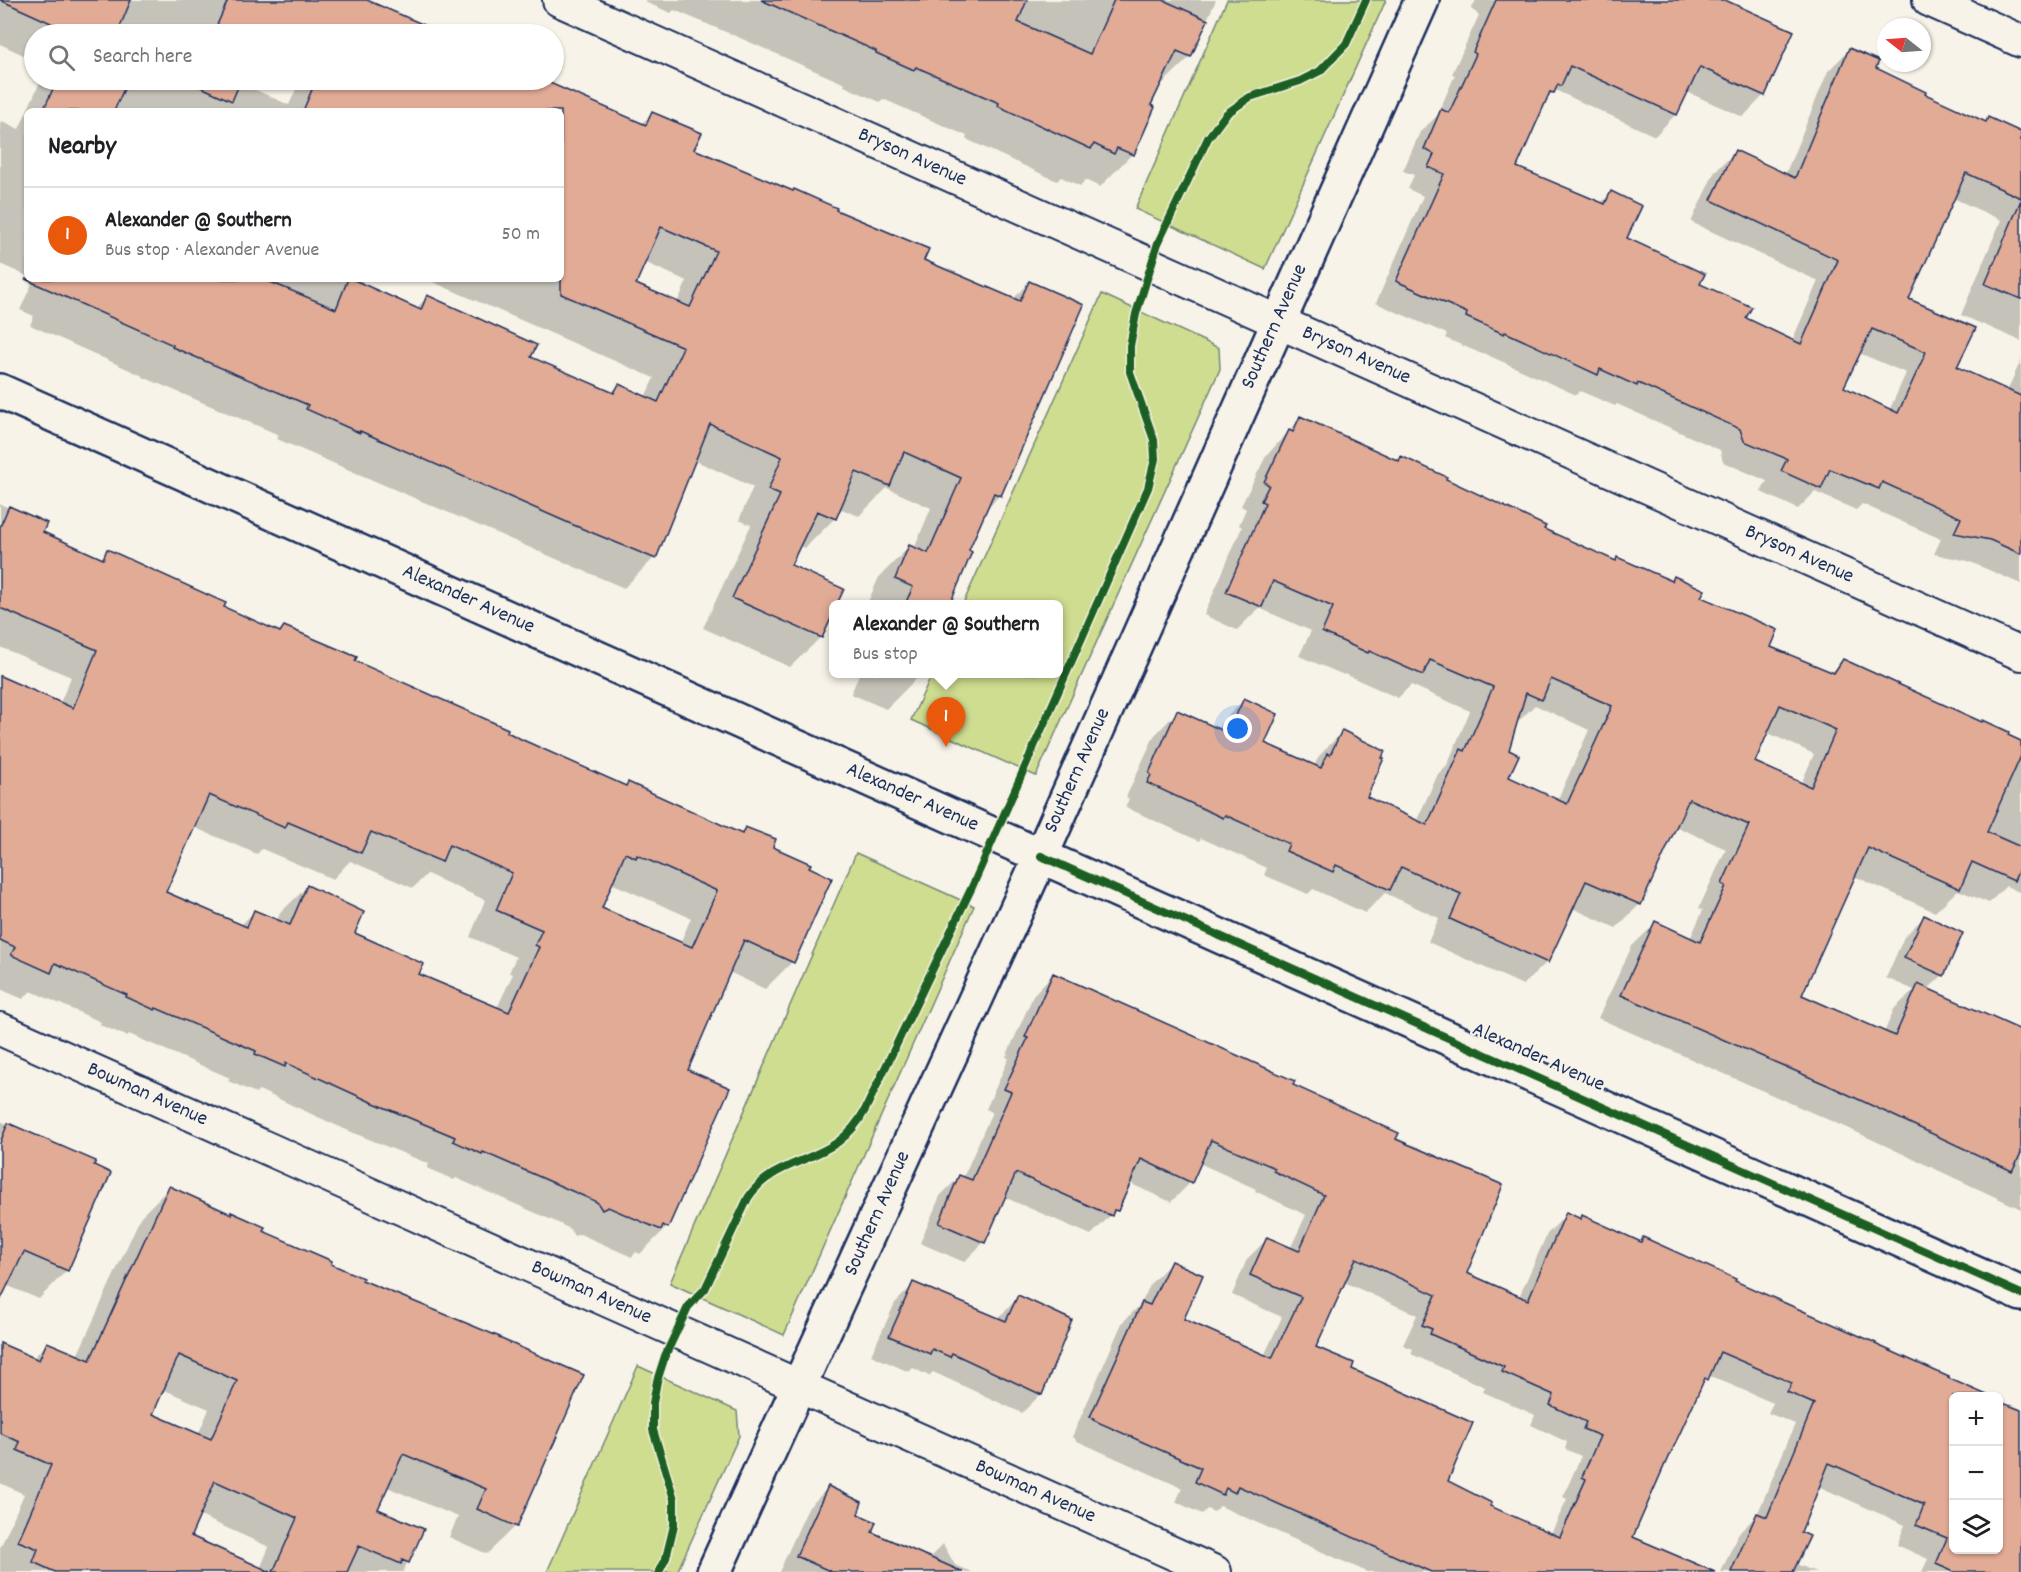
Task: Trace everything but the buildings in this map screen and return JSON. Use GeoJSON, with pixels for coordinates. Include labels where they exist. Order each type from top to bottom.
{"type":"FeatureCollection","features":[{"type":"Feature","properties":{"kind":"street","name":"Bryson Avenue"},"geometry":{"type":"LineString","coordinates":[[559,0],[2021,654]]}},
{"type":"Feature","properties":{"kind":"street","name":"Southern Avenue"},"geometry":{"type":"LineString","coordinates":[[714,1572],[1041,856],[1422,0]]}},
{"type":"Feature","properties":{"kind":"street"},"geometry":{"type":"LineString","coordinates":[[1929,0],[2021,41]]}},
{"type":"Feature","properties":{"kind":"street","name":"Alexander Avenue"},"geometry":{"type":"LineString","coordinates":[[0,391],[2021,1293]]}},
{"type":"Feature","properties":{"kind":"street","name":"Bowman Avenue"},"geometry":{"type":"LineString","coordinates":[[0,1029],[1215,1572]]}},
{"type":"Feature","properties":{"kind":"green space"},"geometry":{"type":"Polygon","coordinates":[[[1227,0],[1386,0],[1265,269],[1135,209],[1227,0]]]}},
{"type":"Feature","properties":{"kind":"green space"},"geometry":{"type":"Polygon","coordinates":[[[1102,294],[1219,348],[1220,369],[1036,776],[911,720],[930,678],[1063,678],[1063,600],[965,600],[1102,294]]]}},
{"type":"Feature","properties":{"kind":"green space"},"geometry":{"type":"Polygon","coordinates":[[[856,853],[974,906],[784,1335],[670,1283],[856,853]]]}},
{"type":"Feature","properties":{"kind":"green space"},"geometry":{"type":"Polygon","coordinates":[[[638,1366],[737,1411],[739,1436],[677,1572],[547,1572],[638,1366]]]}},
{"type":"Feature","properties":{"kind":"cycle path"},"geometry":{"type":"LineString","coordinates":[[659,1572],[666,1558],[674,1525],[674,1499],[653,1430],[653,1403],[665,1356],[688,1307],[705,1289],[748,1198],[757,1187],[778,1171],[838,1142],[860,1119],[972,887],[1148,488],[1155,459],[1154,440],[1130,372],[1130,346],[1136,314],[1158,243],[1208,138],[1226,114],[1250,97],[1300,81],[1320,71],[1346,44],[1366,0]]}},
{"type":"Feature","properties":{"kind":"cycle path"},"geometry":{"type":"LineString","coordinates":[[1041,856],[2021,1294]]}},
{"type":"Feature","properties":{"kind":"place","name":"Alexander @ Southern"},"geometry":{"type":"Point","coordinates":[946,747]}}]}
